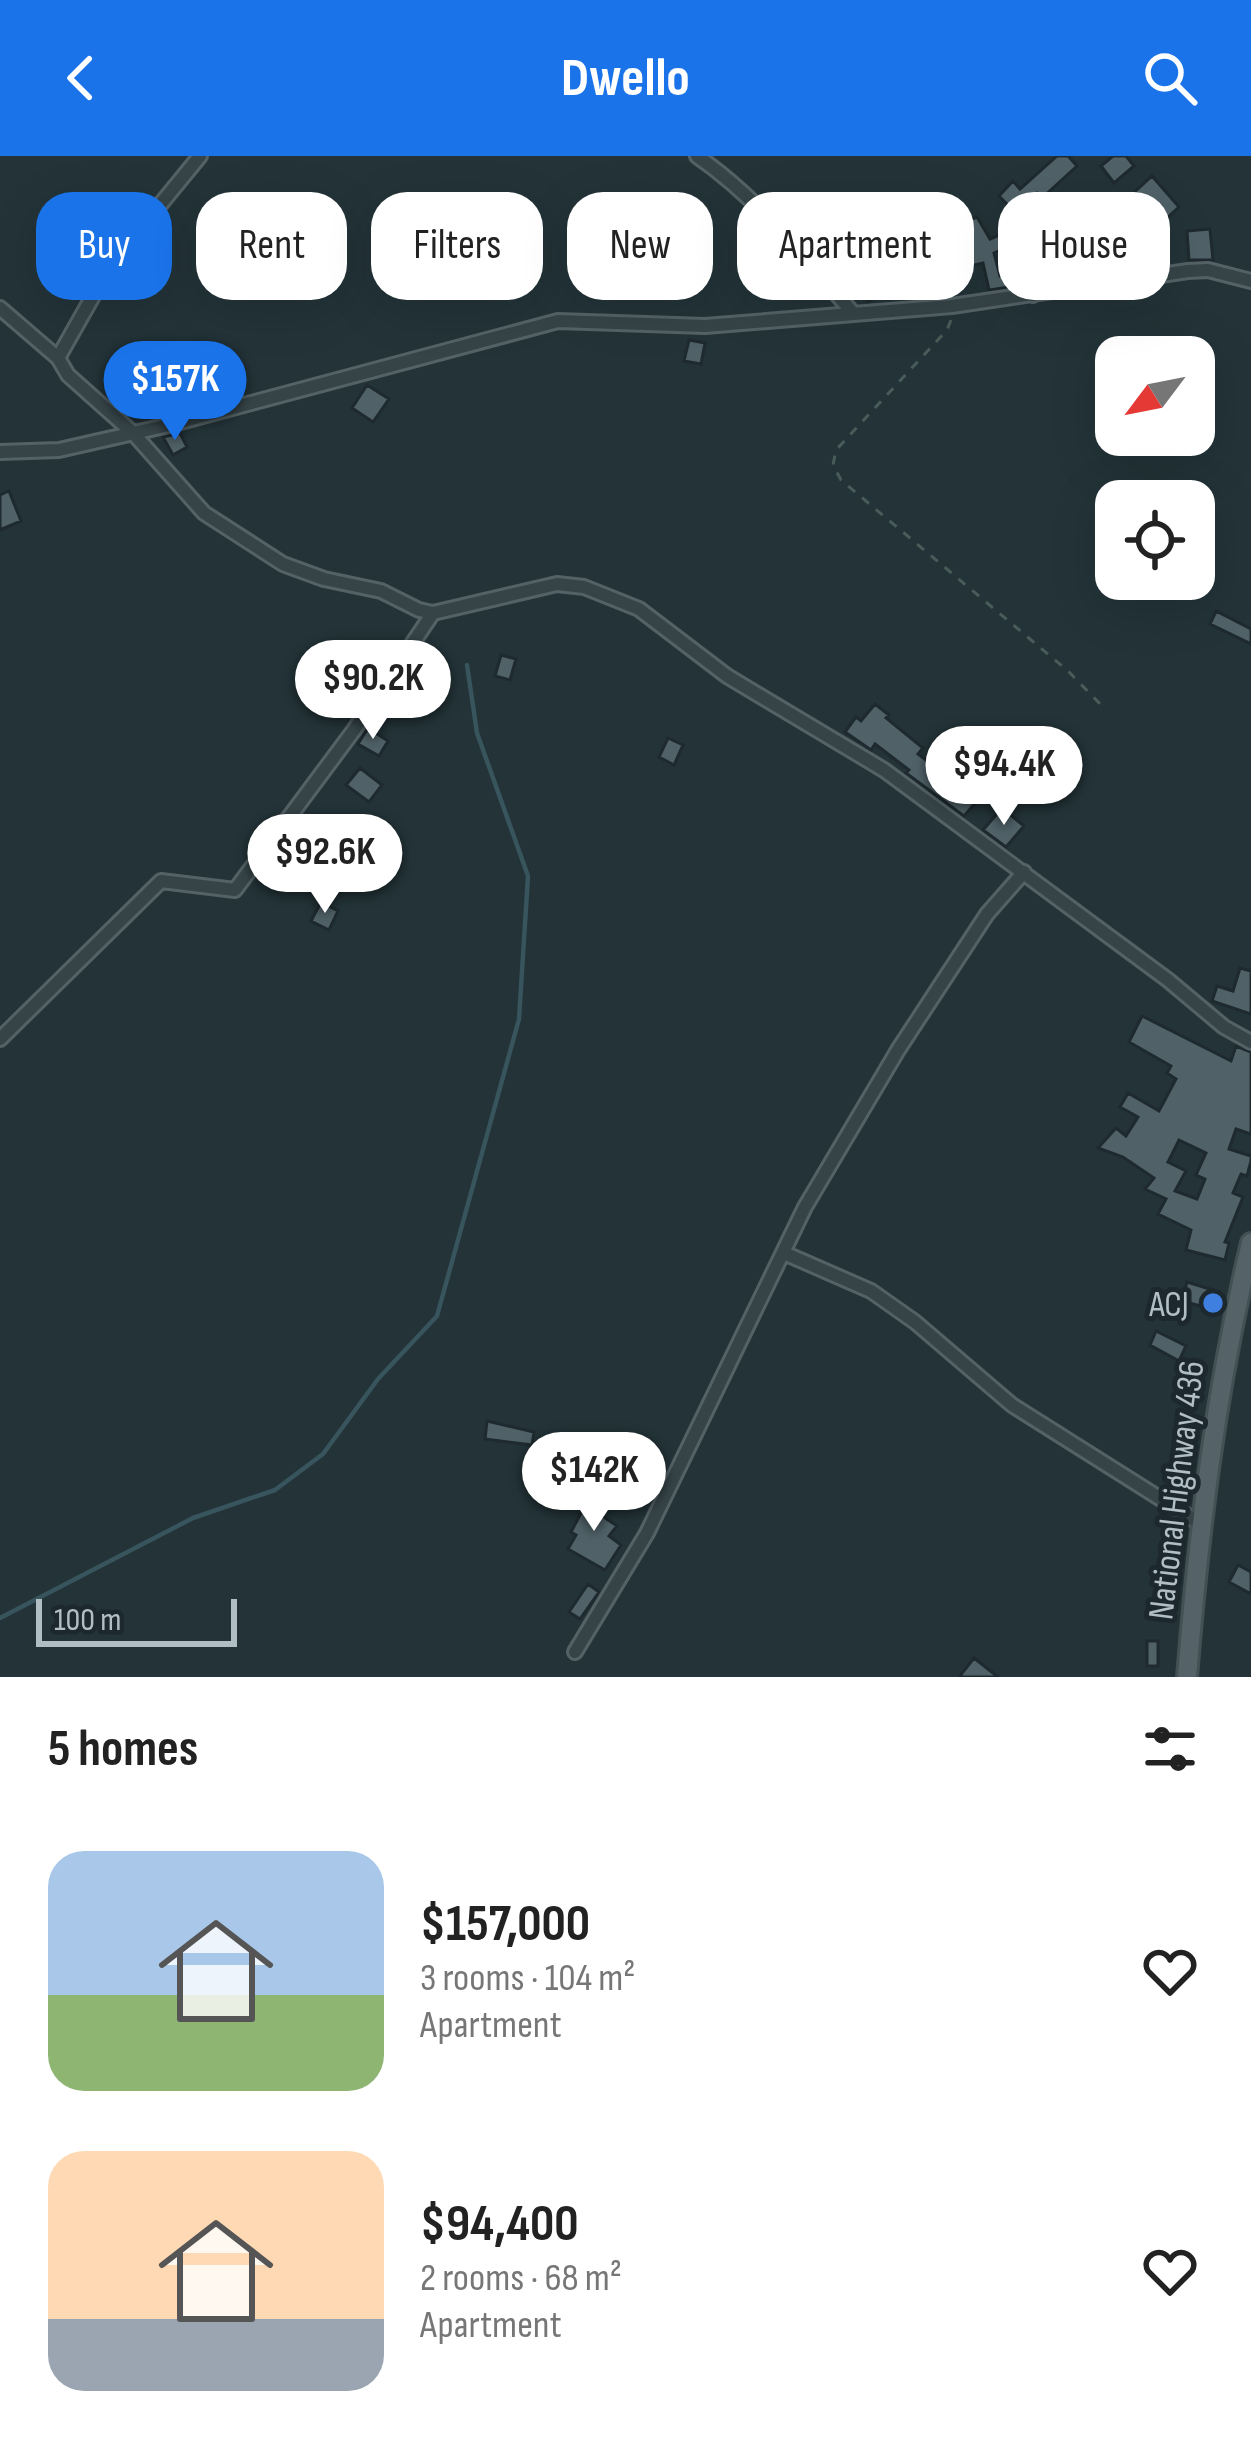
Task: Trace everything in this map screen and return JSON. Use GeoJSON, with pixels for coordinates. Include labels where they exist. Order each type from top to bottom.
{"type":"FeatureCollection","features":[{"type":"Feature","properties":{"kind":"main road","name":"National Highway 436"},"geometry":{"type":"LineString","coordinates":[[1187,1677],[1199,1523],[1226,1344],[1251,1243]]}},
{"type":"Feature","properties":{"kind":"street"},"geometry":{"type":"LineString","coordinates":[[58,358],[110,266],[200,156]]}},
{"type":"Feature","properties":{"kind":"street"},"geometry":{"type":"LineString","coordinates":[[697,156],[724,174],[776,226],[852,312]]}},
{"type":"Feature","properties":{"kind":"street"},"geometry":{"type":"LineString","coordinates":[[1170,274],[1208,270],[1251,280]]}},
{"type":"Feature","properties":{"kind":"street"},"geometry":{"type":"LineString","coordinates":[[0,452],[58,450],[133,433],[558,321],[705,326],[998,300]]}},
{"type":"Feature","properties":{"kind":"street"},"geometry":{"type":"LineString","coordinates":[[0,308],[133,433],[204,513],[283,564],[381,591],[433,613],[557,584],[584,586],[639,609],[727,676],[884,770],[1224,1027],[1251,1042]]}},
{"type":"Feature","properties":{"kind":"street"},"geometry":{"type":"LineString","coordinates":[[0,1039],[161,881],[235,890],[354,730],[433,613]]}},
{"type":"Feature","properties":{"kind":"street"},"geometry":{"type":"LineString","coordinates":[[575,1652],[636,1553],[805,1207],[898,1050],[987,914],[1024,872]]}},
{"type":"Feature","properties":{"kind":"street"},"geometry":{"type":"LineString","coordinates":[[784,1253],[871,1291],[1012,1405],[1199,1523]]}},
{"type":"Feature","properties":{"kind":"path"},"geometry":{"type":"LineString","coordinates":[[952,306],[947,330],[836,450],[833,465],[841,481],[1051,657],[1105,709]]}},
{"type":"Feature","properties":{"kind":"building"},"geometry":{"type":"Polygon","coordinates":[[[1057,156],[1068,156],[1077,166],[1049,192],[1003,192],[1013,181],[1020,189],[1057,156]]]}},
{"type":"Feature","properties":{"kind":"building"},"geometry":{"type":"Polygon","coordinates":[[[1113,156],[1126,156],[1134,166],[1114,183],[1101,166],[1113,156]]]}},
{"type":"Feature","properties":{"kind":"building"},"geometry":{"type":"Polygon","coordinates":[[[1152,176],[1166,192],[1134,192],[1152,176]]]}},
{"type":"Feature","properties":{"kind":"building"},"geometry":{"type":"Polygon","coordinates":[[[977,217],[990,239],[998,236],[994,253],[998,289],[989,290],[983,263],[974,265],[977,217]]]}},
{"type":"Feature","properties":{"kind":"building"},"geometry":{"type":"Polygon","coordinates":[[[1210,229],[1213,260],[1189,260],[1187,231],[1210,229]]]}},
{"type":"Feature","properties":{"kind":"building"},"geometry":{"type":"Polygon","coordinates":[[[689,340],[705,343],[701,364],[684,361],[689,340]]]}},
{"type":"Feature","properties":{"kind":"building"},"geometry":{"type":"Polygon","coordinates":[[[367,385],[389,399],[373,422],[352,408],[367,385]]]}},
{"type":"Feature","properties":{"kind":"building"},"geometry":{"type":"Polygon","coordinates":[[[180,433],[187,447],[173,455],[163,437],[180,433]]]}},
{"type":"Feature","properties":{"kind":"building"},"geometry":{"type":"Polygon","coordinates":[[[9,491],[21,521],[0,530],[0,495],[9,491]]]}},
{"type":"Feature","properties":{"kind":"building"},"geometry":{"type":"Polygon","coordinates":[[[1216,611],[1251,629],[1251,644],[1210,624],[1216,611]]]}},
{"type":"Feature","properties":{"kind":"building"},"geometry":{"type":"Polygon","coordinates":[[[501,655],[516,659],[510,680],[495,676],[501,655]]]}},
{"type":"Feature","properties":{"kind":"building"},"geometry":{"type":"Polygon","coordinates":[[[875,704],[923,748],[918,754],[934,766],[930,771],[976,802],[964,816],[875,744],[871,750],[845,732],[875,704]]]}},
{"type":"Feature","properties":{"kind":"building"},"geometry":{"type":"Polygon","coordinates":[[[368,728],[388,741],[379,756],[358,744],[368,728]]]}},
{"type":"Feature","properties":{"kind":"building"},"geometry":{"type":"Polygon","coordinates":[[[668,738],[683,745],[674,765],[659,757],[668,738]]]}},
{"type":"Feature","properties":{"kind":"building"},"geometry":{"type":"Polygon","coordinates":[[[360,768],[382,785],[369,802],[346,785],[360,768]]]}},
{"type":"Feature","properties":{"kind":"building"},"geometry":{"type":"Polygon","coordinates":[[[1002,808],[1024,826],[1006,847],[983,830],[1002,808]]]}},
{"type":"Feature","properties":{"kind":"building"},"geometry":{"type":"Polygon","coordinates":[[[321,902],[338,911],[329,930],[311,921],[321,902]]]}},
{"type":"Feature","properties":{"kind":"building"},"geometry":{"type":"Polygon","coordinates":[[[1240,968],[1251,971],[1251,1014],[1212,1001],[1217,986],[1233,991],[1240,968]]]}},
{"type":"Feature","properties":{"kind":"building"},"geometry":{"type":"Polygon","coordinates":[[[1142,1016],[1231,1061],[1236,1046],[1251,1052],[1251,1134],[1236,1129],[1229,1149],[1251,1156],[1251,1161],[1247,1176],[1241,1174],[1233,1193],[1243,1197],[1225,1242],[1229,1243],[1225,1260],[1186,1250],[1191,1230],[1158,1214],[1166,1199],[1145,1189],[1154,1178],[1123,1157],[1098,1148],[1116,1128],[1126,1136],[1138,1117],[1120,1107],[1128,1093],[1159,1111],[1176,1079],[1167,1073],[1171,1066],[1129,1042],[1142,1016]],[[1179,1140],[1168,1162],[1186,1171],[1175,1191],[1197,1199],[1205,1179],[1196,1175],[1206,1153],[1179,1140]]]}},
{"type":"Feature","properties":{"kind":"building"},"geometry":{"type":"Polygon","coordinates":[[[1187,1282],[1213,1290],[1208,1308],[1182,1301],[1187,1282]]]}},
{"type":"Feature","properties":{"kind":"building"},"geometry":{"type":"Polygon","coordinates":[[[1156,1331],[1186,1346],[1179,1361],[1150,1345],[1156,1331]]]}},
{"type":"Feature","properties":{"kind":"building"},"geometry":{"type":"Polygon","coordinates":[[[487,1421],[534,1432],[532,1445],[485,1439],[487,1421]]]}},
{"type":"Feature","properties":{"kind":"building"},"geometry":{"type":"Polygon","coordinates":[[[593,1490],[607,1498],[598,1513],[617,1526],[609,1536],[621,1545],[605,1570],[568,1549],[576,1535],[571,1532],[593,1490]]]}},
{"type":"Feature","properties":{"kind":"building"},"geometry":{"type":"Polygon","coordinates":[[[1238,1565],[1251,1572],[1251,1594],[1229,1582],[1238,1565]]]}},
{"type":"Feature","properties":{"kind":"building"},"geometry":{"type":"Polygon","coordinates":[[[588,1584],[599,1592],[580,1619],[569,1612],[588,1584]]]}},
{"type":"Feature","properties":{"kind":"building"},"geometry":{"type":"Polygon","coordinates":[[[1147,1641],[1158,1641],[1158,1666],[1147,1666],[1147,1641]]]}},
{"type":"Feature","properties":{"kind":"building"},"geometry":{"type":"Polygon","coordinates":[[[974,1658],[998,1677],[959,1677],[974,1658]]]}},
{"type":"Feature","properties":{"kind":"waterway"},"geometry":{"type":"LineString","coordinates":[[0,1618],[193,1518],[275,1490],[323,1454],[378,1379],[437,1316],[519,1019],[528,876],[477,733],[467,665]]}},
{"type":"Feature","properties":{"kind":"place","name":"ACJ"},"geometry":{"type":"Point","coordinates":[1213,1303]}}]}
